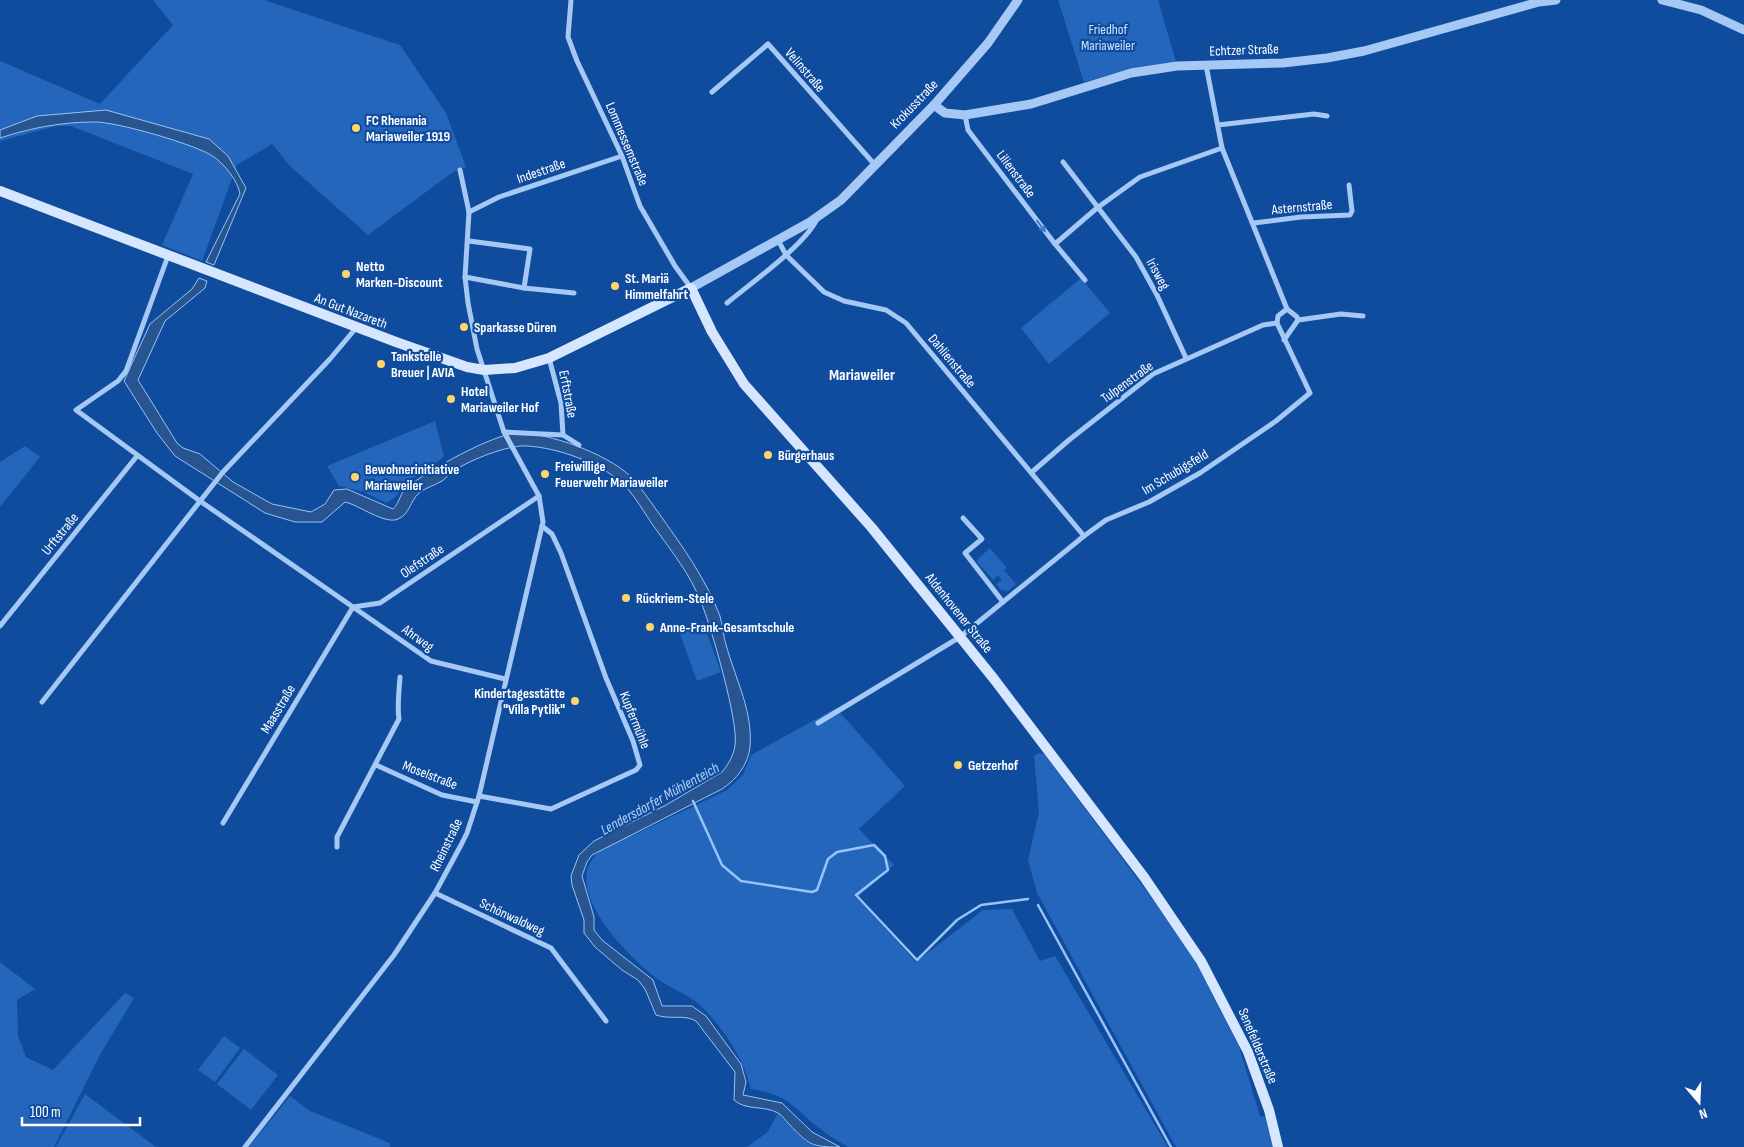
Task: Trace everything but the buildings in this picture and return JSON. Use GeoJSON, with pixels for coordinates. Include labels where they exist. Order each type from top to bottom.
{"type":"FeatureCollection","features":[{"type":"Feature","properties":{"kind":"main road","name":"An Gut Nazareth"},"geometry":{"type":"LineString","coordinates":[[0,191],[357,327],[462,365],[484,370],[515,368],[549,358],[691,288]]}},
{"type":"Feature","properties":{"kind":"main road","name":"Aldenhovener Straße"},"geometry":{"type":"LineString","coordinates":[[691,288],[712,332],[744,384],[872,528],[960,636],[1144,877],[1201,960]]}},
{"type":"Feature","properties":{"kind":"main road","name":"Senefelderstraße"},"geometry":{"type":"LineString","coordinates":[[1201,960],[1248,1052],[1269,1110],[1278,1147]]}},
{"type":"Feature","properties":{"kind":"street","name":"Lommessemstraße"},"geometry":{"type":"LineString","coordinates":[[571,0],[568,37],[622,156],[640,206],[675,266],[691,288]]}},
{"type":"Feature","properties":{"kind":"street","name":"Krokusstraße"},"geometry":{"type":"LineString","coordinates":[[691,288],[778,240],[841,200],[934,106],[988,43],[1018,0]]}},
{"type":"Feature","properties":{"kind":"street","name":"Echtzer Straße"},"geometry":{"type":"LineString","coordinates":[[934,106],[945,113],[965,115],[1031,104],[1130,73],[1177,66],[1283,63],[1342,55],[1539,2],[1556,0]]}},
{"type":"Feature","properties":{"kind":"street"},"geometry":{"type":"LineString","coordinates":[[1662,0],[1701,10],[1744,30]]}},
{"type":"Feature","properties":{"kind":"street","name":"Velinstraße"},"geometry":{"type":"LineString","coordinates":[[712,92],[768,44],[875,165]]}},
{"type":"Feature","properties":{"kind":"street","name":"Asternstraße"},"geometry":{"type":"LineString","coordinates":[[1206,65],[1222,148],[1254,223],[1287,310],[1297,317],[1298,320]]}},
{"type":"Feature","properties":{"kind":"street"},"geometry":{"type":"LineString","coordinates":[[1218,125],[1314,114],[1327,116]]}},
{"type":"Feature","properties":{"kind":"street","name":"Lilienstraße"},"geometry":{"type":"LineString","coordinates":[[965,115],[968,130],[1055,244],[1085,280]]}},
{"type":"Feature","properties":{"kind":"street"},"geometry":{"type":"LineString","coordinates":[[1055,244],[1097,208],[1140,177],[1222,148]]}},
{"type":"Feature","properties":{"kind":"street","name":"Indestraße"},"geometry":{"type":"LineString","coordinates":[[469,212],[499,197],[622,156]]}},
{"type":"Feature","properties":{"kind":"street"},"geometry":{"type":"LineString","coordinates":[[1063,162],[1090,195],[1097,208]]}},
{"type":"Feature","properties":{"kind":"street"},"geometry":{"type":"LineString","coordinates":[[460,170],[469,212],[465,277],[468,303],[484,370],[505,434],[539,496]]}},
{"type":"Feature","properties":{"kind":"street","name":"Asternstraße"},"geometry":{"type":"LineString","coordinates":[[1254,223],[1301,217],[1350,215],[1352,211],[1349,184]]}},
{"type":"Feature","properties":{"kind":"street","name":"Irisweg"},"geometry":{"type":"LineString","coordinates":[[1097,208],[1136,257],[1157,295],[1186,358]]}},
{"type":"Feature","properties":{"kind":"street","name":"Krokusstraße"},"geometry":{"type":"LineString","coordinates":[[727,303],[786,255],[812,230],[818,216]]}},
{"type":"Feature","properties":{"kind":"street"},"geometry":{"type":"LineString","coordinates":[[468,240],[530,249],[524,288]]}},
{"type":"Feature","properties":{"kind":"street","name":"Dahlienstraße"},"geometry":{"type":"LineString","coordinates":[[778,240],[786,255],[824,292],[844,301],[886,310],[906,323],[1084,536]]}},
{"type":"Feature","properties":{"kind":"street"},"geometry":{"type":"LineString","coordinates":[[168,256],[126,371],[118,381],[76,410],[200,501],[354,607]]}},
{"type":"Feature","properties":{"kind":"street"},"geometry":{"type":"LineString","coordinates":[[465,277],[524,288],[574,293]]}},
{"type":"Feature","properties":{"kind":"street"},"geometry":{"type":"LineString","coordinates":[[1284,340],[1277,324],[1278,316],[1287,310]]}},
{"type":"Feature","properties":{"kind":"street"},"geometry":{"type":"LineString","coordinates":[[1284,340],[1298,320],[1341,314],[1363,316]]}},
{"type":"Feature","properties":{"kind":"street","name":"Tulpenstraße"},"geometry":{"type":"LineString","coordinates":[[1032,472],[1069,440],[1153,374],[1263,325],[1277,324]]}},
{"type":"Feature","properties":{"kind":"street"},"geometry":{"type":"LineString","coordinates":[[42,702],[223,472],[330,359],[357,327]]}},
{"type":"Feature","properties":{"kind":"street","name":"Im Schubigsfeld"},"geometry":{"type":"LineString","coordinates":[[818,723],[960,636],[1084,536],[1115,515],[1149,502],[1192,477],[1300,404],[1310,394],[1284,340]]}},
{"type":"Feature","properties":{"kind":"street","name":"Erftstraße"},"geometry":{"type":"LineString","coordinates":[[549,358],[561,403],[563,435]]}},
{"type":"Feature","properties":{"kind":"street","name":"Erftstraße"},"geometry":{"type":"LineString","coordinates":[[505,434],[563,435],[579,445]]}},
{"type":"Feature","properties":{"kind":"street","name":"Urftstraße"},"geometry":{"type":"LineString","coordinates":[[0,626],[137,456]]}},
{"type":"Feature","properties":{"kind":"street","name":"Rheinstraße"},"geometry":{"type":"LineString","coordinates":[[244,1147],[394,955],[435,893],[467,833],[479,796],[542,526],[539,496]]}},
{"type":"Feature","properties":{"kind":"street","name":"Olefstraße"},"geometry":{"type":"LineString","coordinates":[[354,607],[380,603],[539,496]]}},
{"type":"Feature","properties":{"kind":"street"},"geometry":{"type":"LineString","coordinates":[[963,518],[982,540],[965,553],[1003,602]]}},
{"type":"Feature","properties":{"kind":"street","name":"Kupfermühle"},"geometry":{"type":"LineString","coordinates":[[479,796],[550,809],[636,770],[640,766],[633,742],[606,678],[561,553],[552,534],[542,526]]}},
{"type":"Feature","properties":{"kind":"street","name":"Ahrweg"},"geometry":{"type":"LineString","coordinates":[[354,607],[431,661],[505,679]]}},
{"type":"Feature","properties":{"kind":"street","name":"Maasstraße"},"geometry":{"type":"LineString","coordinates":[[223,823],[354,607]]}},
{"type":"Feature","properties":{"kind":"street"},"geometry":{"type":"LineString","coordinates":[[337,847],[337,837],[376,766],[399,719],[397,702],[401,687],[400,677]]}},
{"type":"Feature","properties":{"kind":"street","name":"Moselstraße"},"geometry":{"type":"LineString","coordinates":[[376,766],[442,795],[477,802]]}},
{"type":"Feature","properties":{"kind":"street","name":"Schönwaldweg"},"geometry":{"type":"LineString","coordinates":[[435,893],[551,948],[606,1021]]}},
{"type":"Feature","properties":{"kind":"green space"},"geometry":{"type":"Polygon","coordinates":[[[153,0],[264,0],[400,45],[446,113],[466,167],[453,172],[368,235],[291,167],[272,144],[237,165],[202,261],[162,245],[193,174],[71,126],[56,126],[0,141],[0,61],[100,104],[173,25],[153,0]]]}},
{"type":"Feature","properties":{"kind":"green space","name":"Friedhof Mariaweiler"},"geometry":{"type":"Polygon","coordinates":[[[1058,0],[1158,0],[1176,62],[1130,69],[1084,82],[1058,0]]]}},
{"type":"Feature","properties":{"kind":"green space"},"geometry":{"type":"Polygon","coordinates":[[[1081,278],[1110,313],[1049,364],[1021,328],[1081,278]]]}},
{"type":"Feature","properties":{"kind":"green space"},"geometry":{"type":"Polygon","coordinates":[[[435,421],[444,456],[407,483],[395,498],[386,503],[364,492],[339,486],[327,466],[435,421]]]}},
{"type":"Feature","properties":{"kind":"green space"},"geometry":{"type":"Polygon","coordinates":[[[25,446],[40,457],[0,507],[0,462],[25,446]]]}},
{"type":"Feature","properties":{"kind":"green space"},"geometry":{"type":"Polygon","coordinates":[[[990,548],[1007,568],[1004,570],[1016,584],[1008,591],[1001,590],[996,584],[1002,580],[998,575],[993,580],[977,562],[990,548]]]}},
{"type":"Feature","properties":{"kind":"green space"},"geometry":{"type":"Polygon","coordinates":[[[703,622],[721,672],[697,681],[679,631],[703,622]]]}},
{"type":"Feature","properties":{"kind":"green space"},"geometry":{"type":"Polygon","coordinates":[[[836,708],[905,786],[859,829],[894,865],[857,898],[916,962],[983,910],[1012,909],[1040,961],[1055,956],[1168,1147],[848,1147],[825,1133],[788,1102],[773,1094],[751,1089],[737,1053],[714,1020],[695,1001],[663,983],[646,970],[631,956],[602,921],[592,902],[587,883],[589,866],[600,851],[727,790],[743,775],[751,755],[836,708]]]}},
{"type":"Feature","properties":{"kind":"green space"},"geometry":{"type":"Polygon","coordinates":[[[1039,753],[1044,754],[1193,957],[1239,1047],[1260,1116],[1265,1117],[1273,1147],[1176,1147],[1037,893],[1028,860],[1039,812],[1034,756],[1039,753]]]}},
{"type":"Feature","properties":{"kind":"green space"},"geometry":{"type":"Polygon","coordinates":[[[0,962],[35,989],[17,1000],[18,1036],[26,1057],[53,1070],[125,993],[134,998],[101,1053],[54,1147],[0,1147],[0,962]]]}},
{"type":"Feature","properties":{"kind":"green space"},"geometry":{"type":"Polygon","coordinates":[[[224,1036],[240,1048],[215,1082],[198,1070],[224,1036]]]}},
{"type":"Feature","properties":{"kind":"green space"},"geometry":{"type":"Polygon","coordinates":[[[244,1049],[278,1075],[251,1110],[217,1084],[244,1049]]]}},
{"type":"Feature","properties":{"kind":"green space"},"geometry":{"type":"Polygon","coordinates":[[[85,1094],[156,1147],[56,1147],[85,1094]]]}},
{"type":"Feature","properties":{"kind":"green space"},"geometry":{"type":"Polygon","coordinates":[[[290,1096],[310,1111],[390,1143],[390,1147],[249,1147],[290,1096]]]}},
{"type":"Feature","properties":{"kind":"green space"},"geometry":{"type":"Polygon","coordinates":[[[778,1113],[805,1141],[817,1147],[747,1147],[768,1132],[778,1113]]]}},
{"type":"Feature","properties":{"kind":"shaded area"},"geometry":{"type":"Polygon","coordinates":[[[106,110],[209,139],[228,156],[246,188],[214,265],[206,262],[240,194],[237,184],[230,174],[214,157],[191,146],[137,129],[94,122],[58,124],[0,138],[0,130],[37,116],[106,110]]]}},
{"type":"Feature","properties":{"kind":"shaded area"},"geometry":{"type":"Polygon","coordinates":[[[199,278],[207,281],[205,288],[165,321],[138,380],[177,443],[183,448],[200,454],[233,482],[272,504],[311,512],[325,504],[334,490],[347,489],[393,509],[405,489],[430,472],[477,446],[518,433],[561,441],[593,453],[620,468],[630,476],[645,494],[692,562],[720,616],[726,644],[749,721],[750,747],[744,766],[732,781],[722,789],[592,855],[587,862],[582,876],[594,917],[594,930],[602,940],[653,980],[662,1006],[692,1006],[706,1016],[741,1064],[746,1082],[743,1095],[782,1103],[812,1132],[840,1147],[816,1145],[806,1141],[778,1113],[767,1109],[744,1106],[734,1100],[735,1072],[696,1021],[687,1018],[656,1015],[645,989],[638,980],[622,970],[595,947],[584,933],[584,920],[572,885],[571,876],[579,855],[594,841],[666,805],[722,772],[730,760],[735,745],[729,696],[711,631],[697,592],[674,555],[627,488],[613,475],[577,457],[539,447],[520,446],[490,454],[461,467],[442,481],[419,493],[408,511],[398,519],[393,520],[379,517],[345,502],[322,522],[295,522],[265,513],[175,456],[157,433],[124,381],[150,324],[192,289],[199,278]]]}},
{"type":"Feature","properties":{"kind":"waterway"},"geometry":{"type":"LineString","coordinates":[[693,801],[722,865],[741,881],[812,892],[817,890],[828,859],[837,852],[874,845],[885,856],[888,870],[856,895],[917,960],[957,920],[981,905],[1028,899]]}},
{"type":"Feature","properties":{"kind":"waterway"},"geometry":{"type":"LineString","coordinates":[[1038,905],[1171,1147]]}},
{"type":"Feature","properties":{"kind":"place","name":"FC Rhenania Mariaweiler 1919"},"geometry":{"type":"Point","coordinates":[356,128]}},
{"type":"Feature","properties":{"kind":"place","name":"Netto Marken-Discount"},"geometry":{"type":"Point","coordinates":[346,274]}},
{"type":"Feature","properties":{"kind":"place","name":"St. Mariä Himmelfahrt"},"geometry":{"type":"Point","coordinates":[615,286]}},
{"type":"Feature","properties":{"kind":"place","name":"Sparkasse Düren"},"geometry":{"type":"Point","coordinates":[464,327]}},
{"type":"Feature","properties":{"kind":"place","name":"Tankstelle Breuer | AVIA"},"geometry":{"type":"Point","coordinates":[381,364]}},
{"type":"Feature","properties":{"kind":"place","name":"Hotel Mariaweiler Hof"},"geometry":{"type":"Point","coordinates":[451,399]}},
{"type":"Feature","properties":{"kind":"place","name":"Bürgerhaus"},"geometry":{"type":"Point","coordinates":[768,455]}},
{"type":"Feature","properties":{"kind":"place","name":"Freiwillige Feuerwehr Mariaweiler"},"geometry":{"type":"Point","coordinates":[545,474]}},
{"type":"Feature","properties":{"kind":"place","name":"Bewohnerinitiative Mariaweiler"},"geometry":{"type":"Point","coordinates":[355,477]}},
{"type":"Feature","properties":{"kind":"place","name":"Rückriem-Stele"},"geometry":{"type":"Point","coordinates":[626,598]}},
{"type":"Feature","properties":{"kind":"place","name":"Anne-Frank-Gesamtschule"},"geometry":{"type":"Point","coordinates":[650,627]}},
{"type":"Feature","properties":{"kind":"place","name":"Kindertagesstätte \"Villa Pytlik\""},"geometry":{"type":"Point","coordinates":[575,701]}},
{"type":"Feature","properties":{"kind":"place","name":"Getzerhof"},"geometry":{"type":"Point","coordinates":[958,765]}},
{"type":"Feature","properties":{"kind":"district","name":"Mariaweiler"},"geometry":{"type":"Point","coordinates":[862,375]}},
{"type":"Feature","properties":{"kind":"water label","name":"Lendersdorfer Mühlenteich"},"geometry":{"type":"Point","coordinates":[660,799]}}]}
